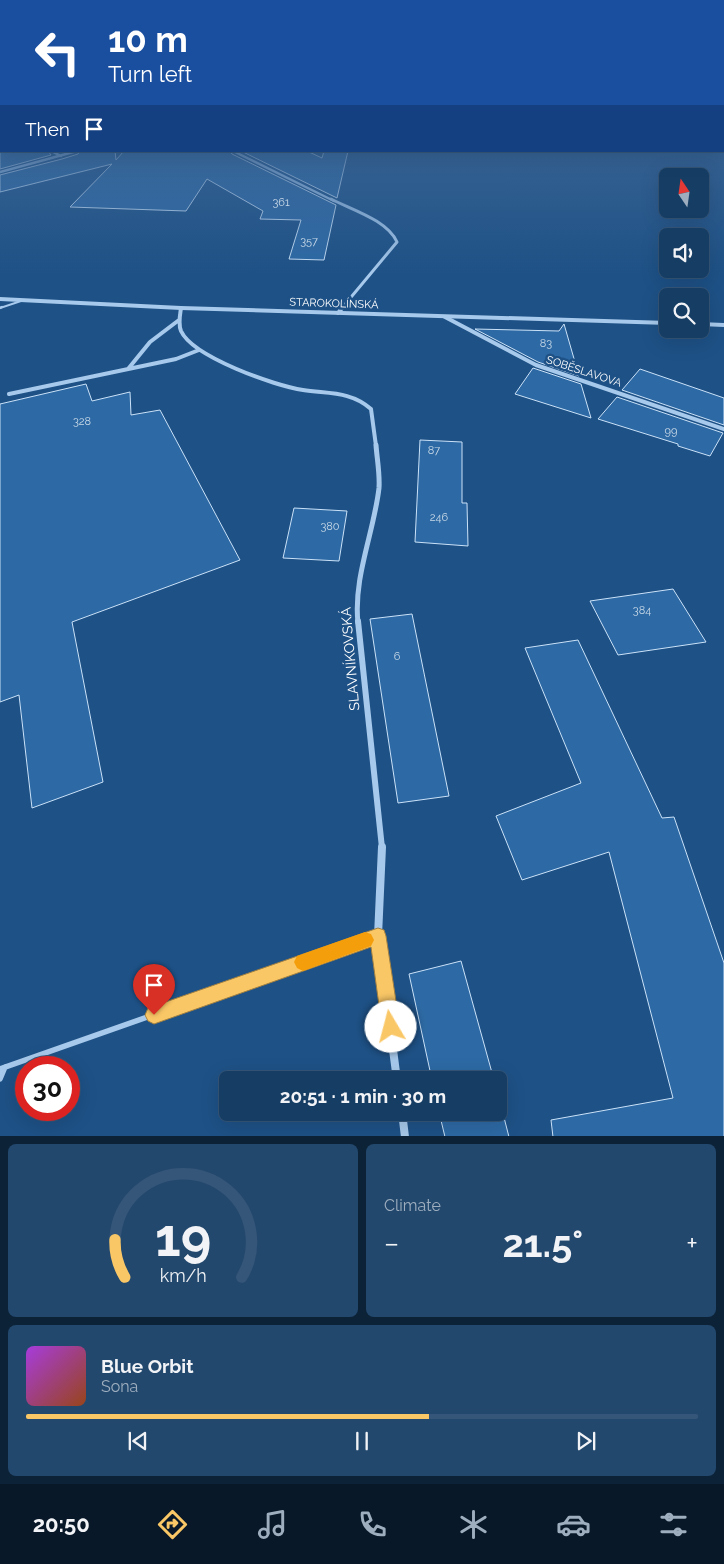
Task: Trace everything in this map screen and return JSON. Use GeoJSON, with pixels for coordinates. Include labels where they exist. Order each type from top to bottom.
{"type":"FeatureCollection","features":[{"type":"Feature","properties":{"kind":"street"},"geometry":{"type":"LineString","coordinates":[[270,169],[379,223],[393,233],[397,242],[338,313]]}},
{"type":"Feature","properties":{"kind":"street","name":"STAROKOLÍNSKÁ"},"geometry":{"type":"LineString","coordinates":[[0,300],[659,324]]}},
{"type":"Feature","properties":{"kind":"street"},"geometry":{"type":"LineString","coordinates":[[128,369],[138,352],[151,339],[179,320],[181,308]]}},
{"type":"Feature","properties":{"kind":"street","name":"SOBĚSLAVOVA"},"geometry":{"type":"LineString","coordinates":[[445,317],[536,365],[724,429]]}},
{"type":"Feature","properties":{"kind":"street","name":"SLAVNÍKOVSKÁ"},"geometry":{"type":"LineString","coordinates":[[179,320],[181,331],[199,350],[265,380],[302,390],[340,393],[361,400],[370,409],[375,433],[379,487],[364,559],[357,613],[383,856],[378,936],[397,1071]]}},
{"type":"Feature","properties":{"kind":"street"},"geometry":{"type":"LineString","coordinates":[[709,324],[724,325]]}},
{"type":"Feature","properties":{"kind":"street"},"geometry":{"type":"LineString","coordinates":[[9,394],[176,359],[199,350]]}},
{"type":"Feature","properties":{"kind":"street"},"geometry":{"type":"LineString","coordinates":[[403,1121],[404,1136]]}},
{"type":"Feature","properties":{"kind":"lane"},"geometry":{"type":"LineString","coordinates":[[0,308],[20,301]]}},
{"type":"Feature","properties":{"kind":"lane"},"geometry":{"type":"LineString","coordinates":[[0,1079],[3,1068],[378,936]]}},
{"type":"Feature","properties":{"kind":"building"},"geometry":{"type":"Polygon","coordinates":[[[23,169],[92,169],[0,192],[0,175],[23,169]]]}},
{"type":"Feature","properties":{"kind":"building"},"geometry":{"type":"Polygon","coordinates":[[[107,169],[263,169],[336,205],[324,260],[289,259],[301,220],[260,219],[263,211],[207,179],[186,211],[70,207],[107,169]]]}},
{"type":"Feature","properties":{"kind":"building"},"geometry":{"type":"Polygon","coordinates":[[[278,169],[344,169],[337,198],[278,169]]]}},
{"type":"Feature","properties":{"kind":"building"},"geometry":{"type":"Polygon","coordinates":[[[564,324],[579,376],[538,362],[475,329],[559,331],[564,324]]]}},
{"type":"Feature","properties":{"kind":"building"},"geometry":{"type":"Polygon","coordinates":[[[533,368],[581,384],[591,418],[515,394],[533,368]]]}},
{"type":"Feature","properties":{"kind":"building"},"geometry":{"type":"Polygon","coordinates":[[[640,369],[724,398],[724,425],[622,390],[640,369]]]}},
{"type":"Feature","properties":{"kind":"building"},"geometry":{"type":"Polygon","coordinates":[[[86,384],[92,401],[130,392],[131,415],[160,410],[240,560],[72,622],[103,782],[32,808],[19,695],[0,702],[0,404],[86,384]]]}},
{"type":"Feature","properties":{"kind":"building"},"geometry":{"type":"Polygon","coordinates":[[[617,397],[723,433],[710,456],[598,419],[617,397]]]}},
{"type":"Feature","properties":{"kind":"building"},"geometry":{"type":"Polygon","coordinates":[[[420,440],[462,442],[462,503],[467,503],[468,546],[415,542],[420,440]]]}},
{"type":"Feature","properties":{"kind":"building"},"geometry":{"type":"Polygon","coordinates":[[[294,508],[347,511],[339,561],[283,558],[294,508]]]}},
{"type":"Feature","properties":{"kind":"building"},"geometry":{"type":"Polygon","coordinates":[[[673,589],[706,642],[618,655],[590,601],[673,589]]]}},
{"type":"Feature","properties":{"kind":"building"},"geometry":{"type":"Polygon","coordinates":[[[412,614],[449,796],[398,803],[370,619],[412,614]]]}},
{"type":"Feature","properties":{"kind":"building"},"geometry":{"type":"Polygon","coordinates":[[[578,640],[662,818],[674,817],[724,963],[724,1136],[553,1136],[551,1120],[673,1098],[609,852],[522,880],[496,816],[581,783],[525,648],[578,640]]]}},
{"type":"Feature","properties":{"kind":"building"},"geometry":{"type":"Polygon","coordinates":[[[461,961],[492,1071],[430,1071],[409,974],[461,961]]]}},
{"type":"Feature","properties":{"kind":"building"},"geometry":{"type":"Polygon","coordinates":[[[441,1121],[505,1121],[509,1136],[445,1136],[441,1121]]]}},
{"type":"Feature","properties":{"kind":"slow traffic"},"geometry":{"type":"LineString","coordinates":[[303,962],[365,940]]}},
{"type":"Feature","properties":{"kind":"route"},"geometry":{"type":"LineString","coordinates":[[154,1015],[378,936],[391,1027]]}}]}
